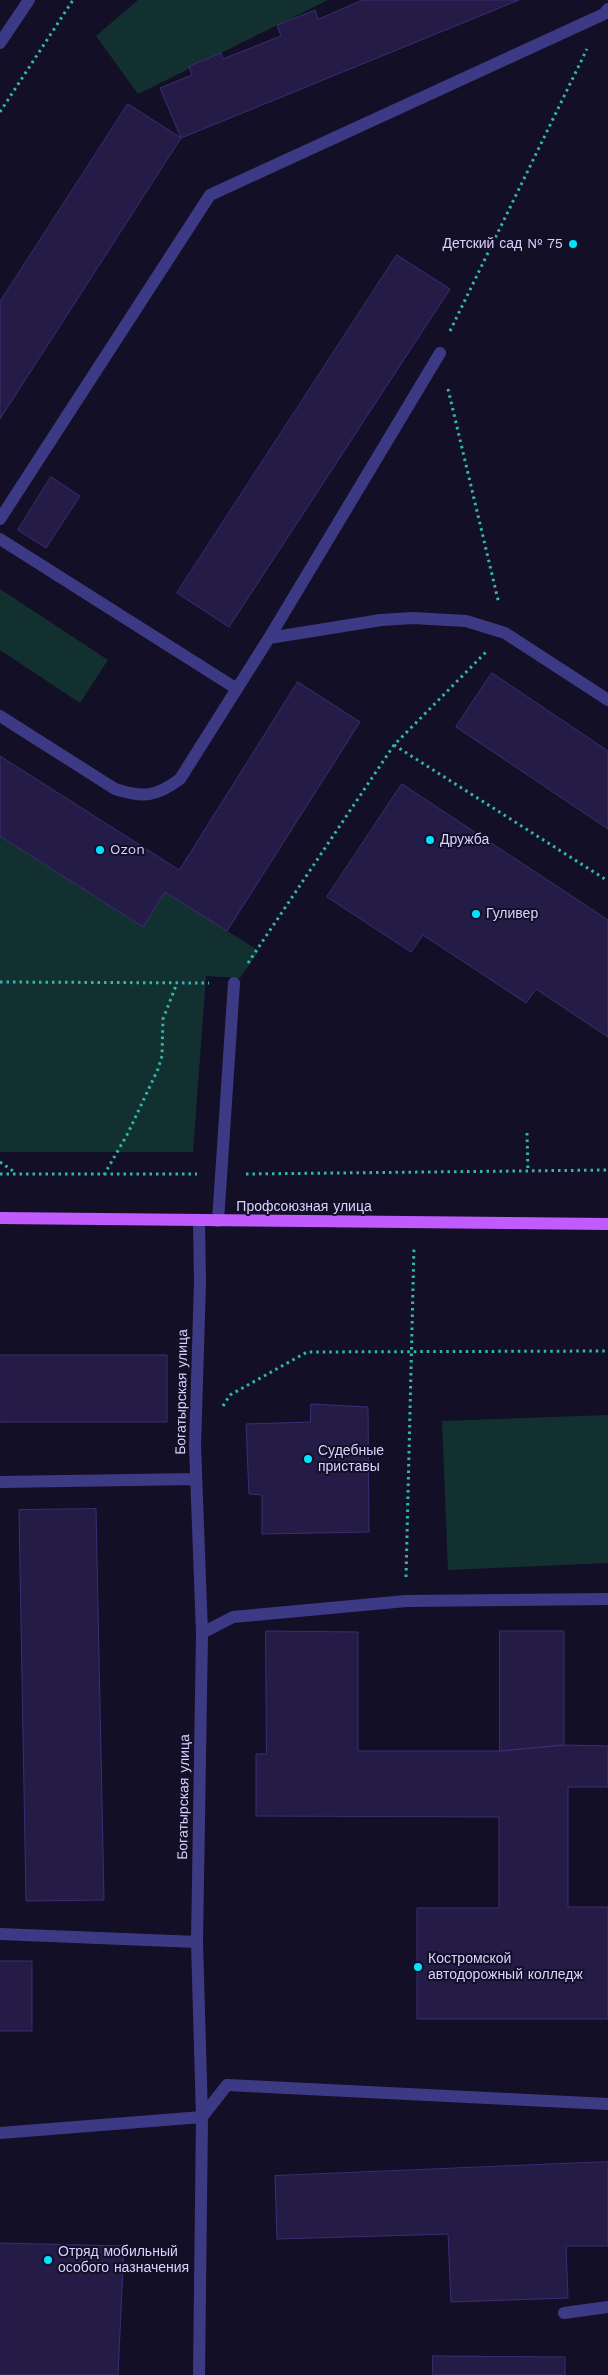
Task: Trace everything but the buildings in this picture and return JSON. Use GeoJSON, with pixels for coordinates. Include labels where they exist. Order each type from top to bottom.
{"type":"FeatureCollection","features":[{"type":"Feature","properties":{"kind":"main road","name":"Профсоюзная улица"},"geometry":{"type":"LineString","coordinates":[[0,1218],[608,1224]]}},
{"type":"Feature","properties":{"kind":"street"},"geometry":{"type":"LineString","coordinates":[[0,43],[29,0]]}},
{"type":"Feature","properties":{"kind":"street"},"geometry":{"type":"LineString","coordinates":[[0,519],[210,195],[606,12]]}},
{"type":"Feature","properties":{"kind":"street"},"geometry":{"type":"LineString","coordinates":[[0,716],[114,789],[134,795],[151,795],[166,789],[180,779],[269,638],[440,353]]}},
{"type":"Feature","properties":{"kind":"street"},"geometry":{"type":"LineString","coordinates":[[0,539],[236,689]]}},
{"type":"Feature","properties":{"kind":"street"},"geometry":{"type":"LineString","coordinates":[[269,638],[334,626],[413,618],[466,621],[505,633],[608,700]]}},
{"type":"Feature","properties":{"kind":"street"},"geometry":{"type":"LineString","coordinates":[[218,1221],[234,983]]}},
{"type":"Feature","properties":{"kind":"street","name":"Богатырская улица"},"geometry":{"type":"LineString","coordinates":[[199,1220],[200,1282],[196,1479],[202,1633],[197,1942],[202,2117],[199,2375]]}},
{"type":"Feature","properties":{"kind":"street"},"geometry":{"type":"LineString","coordinates":[[0,1482],[196,1479]]}},
{"type":"Feature","properties":{"kind":"street"},"geometry":{"type":"LineString","coordinates":[[202,1633],[233,1617],[406,1601],[608,1599]]}},
{"type":"Feature","properties":{"kind":"street"},"geometry":{"type":"LineString","coordinates":[[0,1934],[197,1942]]}},
{"type":"Feature","properties":{"kind":"street"},"geometry":{"type":"LineString","coordinates":[[0,2133],[202,2117],[227,2086],[608,2104]]}},
{"type":"Feature","properties":{"kind":"street"},"geometry":{"type":"LineString","coordinates":[[564,2313],[608,2307]]}},
{"type":"Feature","properties":{"kind":"path"},"geometry":{"type":"LineString","coordinates":[[0,112],[73,0]]}},
{"type":"Feature","properties":{"kind":"path"},"geometry":{"type":"LineString","coordinates":[[0,982],[234,983],[394,745],[505,633],[440,353],[606,12]]}},
{"type":"Feature","properties":{"kind":"path"},"geometry":{"type":"LineString","coordinates":[[394,745],[608,881]]}},
{"type":"Feature","properties":{"kind":"path"},"geometry":{"type":"LineString","coordinates":[[104,1175],[128,1133],[158,1069],[163,1049],[163,1019],[178,982]]}},
{"type":"Feature","properties":{"kind":"path"},"geometry":{"type":"LineString","coordinates":[[526,1133],[528,1171]]}},
{"type":"Feature","properties":{"kind":"path"},"geometry":{"type":"LineString","coordinates":[[0,1162],[18,1174]]}},
{"type":"Feature","properties":{"kind":"path"},"geometry":{"type":"LineString","coordinates":[[0,1174],[104,1175],[608,1170]]}},
{"type":"Feature","properties":{"kind":"path"},"geometry":{"type":"LineString","coordinates":[[406,1601],[415,1222]]}},
{"type":"Feature","properties":{"kind":"path"},"geometry":{"type":"LineString","coordinates":[[220,1410],[230,1395],[307,1352],[608,1351]]}},
{"type":"Feature","properties":{"kind":"green space"},"geometry":{"type":"Polygon","coordinates":[[[138,0],[328,0],[138,94],[96,36],[138,0]]]}},
{"type":"Feature","properties":{"kind":"green space"},"geometry":{"type":"Polygon","coordinates":[[[0,589],[108,660],[80,703],[0,650],[0,589]]]}},
{"type":"Feature","properties":{"kind":"green space"},"geometry":{"type":"Polygon","coordinates":[[[0,836],[143,927],[165,892],[259,951],[240,978],[206,976],[193,1152],[0,1152],[0,836]]]}},
{"type":"Feature","properties":{"kind":"green space"},"geometry":{"type":"Polygon","coordinates":[[[608,1415],[608,1563],[448,1570],[442,1421],[608,1415]]]}},
{"type":"Feature","properties":{"kind":"place","name":"Детский сад № 75"},"geometry":{"type":"Point","coordinates":[573,244]}},
{"type":"Feature","properties":{"kind":"place","name":"Дружба"},"geometry":{"type":"Point","coordinates":[430,840]}},
{"type":"Feature","properties":{"kind":"place","name":"Ozon"},"geometry":{"type":"Point","coordinates":[100,850]}},
{"type":"Feature","properties":{"kind":"place","name":"Гуливер"},"geometry":{"type":"Point","coordinates":[476,914]}},
{"type":"Feature","properties":{"kind":"place","name":"Судебные приставы"},"geometry":{"type":"Point","coordinates":[308,1459]}},
{"type":"Feature","properties":{"kind":"place","name":"Костромской автодорожный колледж"},"geometry":{"type":"Point","coordinates":[418,1967]}},
{"type":"Feature","properties":{"kind":"place","name":"Отряд мобильный особого назначения"},"geometry":{"type":"Point","coordinates":[48,2260]}}]}
